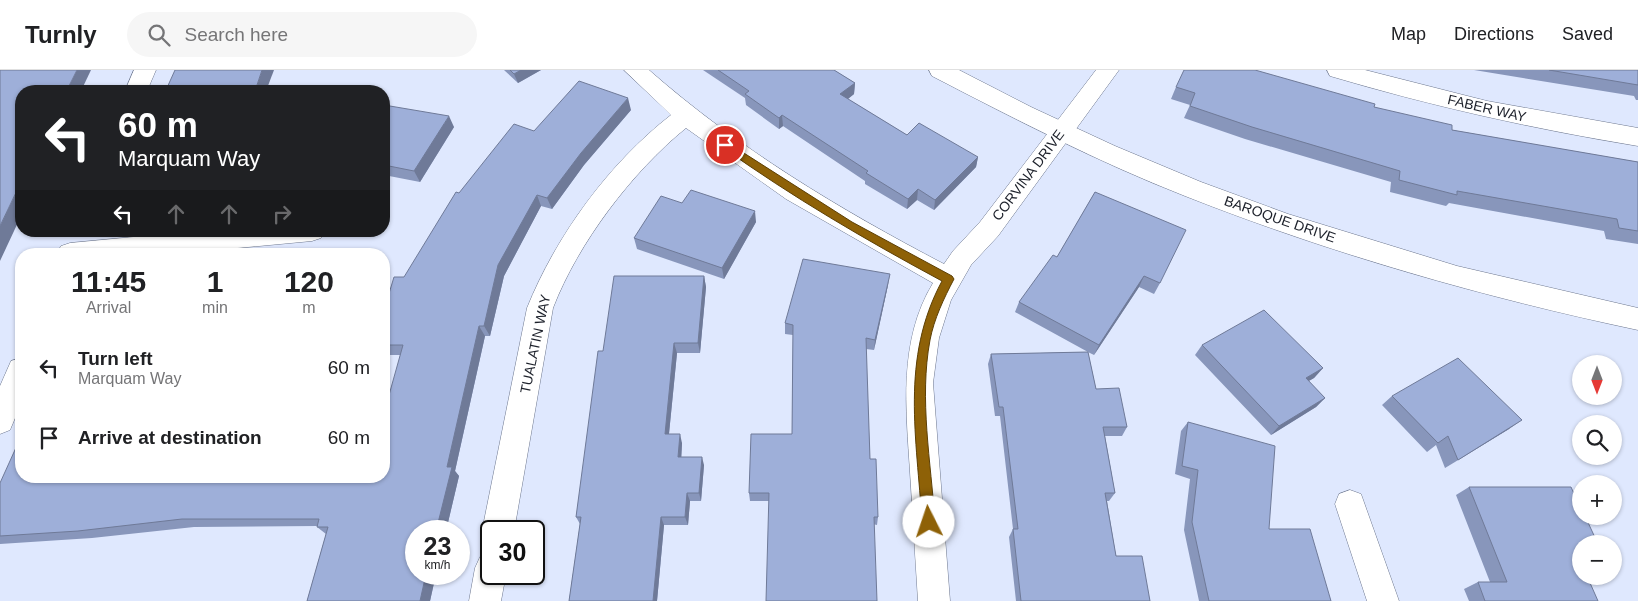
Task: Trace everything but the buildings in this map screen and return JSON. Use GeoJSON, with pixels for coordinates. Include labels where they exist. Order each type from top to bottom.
{"type":"FeatureCollection","features":[{"type":"Feature","properties":{"kind":"street"},"geometry":{"type":"LineString","coordinates":[[139,85],[145,70]]}},
{"type":"Feature","properties":{"kind":"street"},"geometry":{"type":"LineString","coordinates":[[636,70],[686,115],[788,189],[848,225],[948,279]]}},
{"type":"Feature","properties":{"kind":"street","name":"BAROQUE DRIVE"},"geometry":{"type":"LineString","coordinates":[[940,70],[1060,132],[1149,171],[1252,211],[1382,254],[1636,325]]}},
{"type":"Feature","properties":{"kind":"street","name":"CORVINA DRIVE"},"geometry":{"type":"LineString","coordinates":[[934,601],[919,383],[925,338],[938,298],[962,258],[988,229],[1108,70]]}},
{"type":"Feature","properties":{"kind":"street","name":"FABER WAY"},"geometry":{"type":"LineString","coordinates":[[1338,70],[1474,106],[1638,138]]}},
{"type":"Feature","properties":{"kind":"street","name":"TUALATIN WAY"},"geometry":{"type":"LineString","coordinates":[[500,520],[540,308],[551,277],[571,240],[641,154],[686,115]]}},
{"type":"Feature","properties":{"kind":"street"},"geometry":{"type":"LineString","coordinates":[[73,246],[216,237]]}},
{"type":"Feature","properties":{"kind":"street"},"geometry":{"type":"LineString","coordinates":[[0,421],[15,385]]}},
{"type":"Feature","properties":{"kind":"street"},"geometry":{"type":"LineString","coordinates":[[1350,504],[1383,601]]}},
{"type":"Feature","properties":{"kind":"street"},"geometry":{"type":"LineString","coordinates":[[485,601],[488,585]]}},
{"type":"Feature","properties":{"kind":"route"},"geometry":{"type":"LineString","coordinates":[[725,145],[788,189],[848,225],[948,279],[938,298],[925,338],[919,383],[929,522]]}}]}
